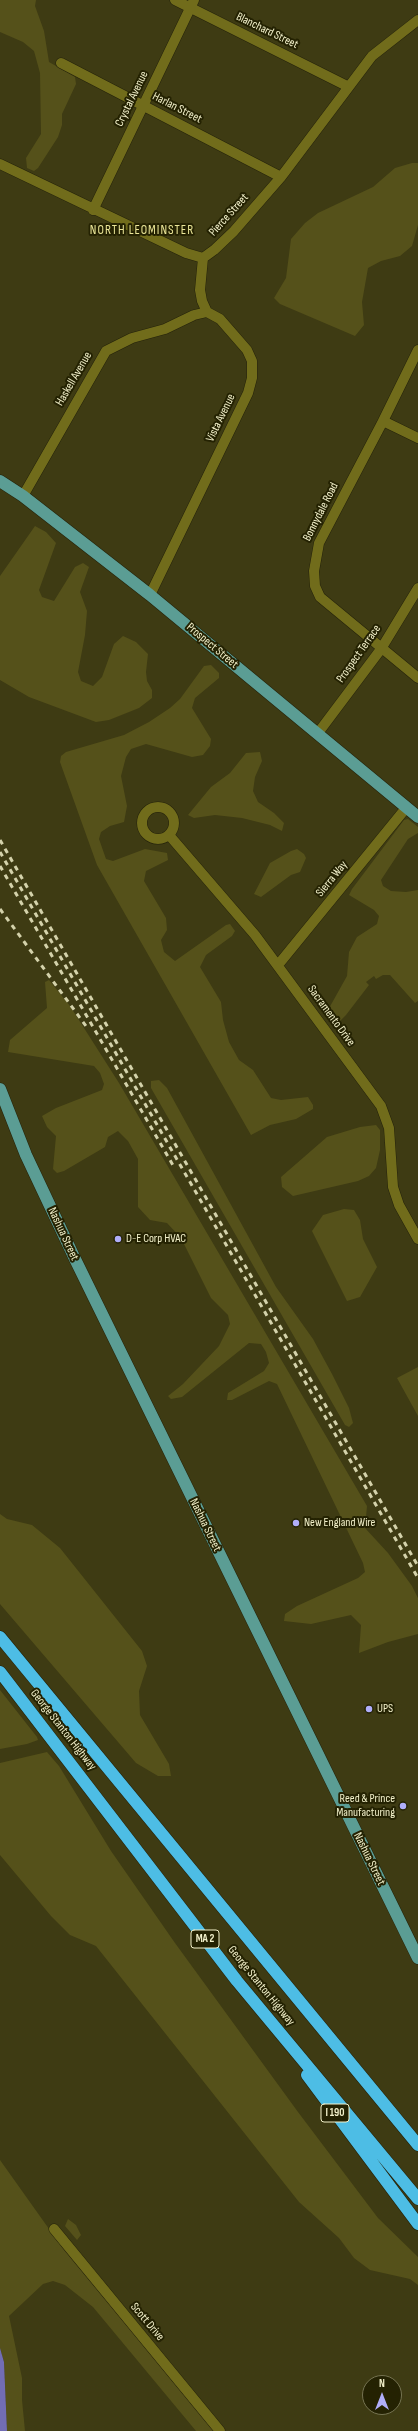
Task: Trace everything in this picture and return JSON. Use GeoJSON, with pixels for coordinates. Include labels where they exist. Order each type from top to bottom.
{"type":"FeatureCollection","features":[{"type":"Feature","properties":{"kind":"highway","name":"George Stanton Highway"},"geometry":{"type":"LineString","coordinates":[[0,1637],[418,2145]]}},
{"type":"Feature","properties":{"kind":"highway","name":"George Stanton Highway"},"geometry":{"type":"LineString","coordinates":[[0,1672],[253,2001],[418,2199]]}},
{"type":"Feature","properties":{"kind":"highway","name":"I 190"},"geometry":{"type":"LineString","coordinates":[[253,2001],[348,2132],[418,2224]]}},
{"type":"Feature","properties":{"kind":"main road","name":"Prospect Street"},"geometry":{"type":"LineString","coordinates":[[0,481],[23,496],[150,594],[418,818]]}},
{"type":"Feature","properties":{"kind":"main road","name":"Nashua Street"},"geometry":{"type":"LineString","coordinates":[[0,1089],[26,1154],[78,1266],[418,1958]]}},
{"type":"Feature","properties":{"kind":"street","name":"Blanchard Street"},"geometry":{"type":"LineString","coordinates":[[175,0],[192,4],[348,86]]}},
{"type":"Feature","properties":{"kind":"street","name":"Crystal Avenue"},"geometry":{"type":"LineString","coordinates":[[93,210],[192,4]]}},
{"type":"Feature","properties":{"kind":"street","name":"Pierce Street"},"geometry":{"type":"LineString","coordinates":[[203,258],[234,231],[281,177],[372,56],[418,20]]}},
{"type":"Feature","properties":{"kind":"street","name":"Harlan Street"},"geometry":{"type":"LineString","coordinates":[[61,63],[281,177]]}},
{"type":"Feature","properties":{"kind":"street"},"geometry":{"type":"LineString","coordinates":[[0,164],[93,210],[186,253],[203,258],[200,290],[207,312]]}},
{"type":"Feature","properties":{"kind":"street","name":"Haskell Avenue"},"geometry":{"type":"LineString","coordinates":[[23,496],[106,351],[132,338],[165,329],[194,315],[207,312]]}},
{"type":"Feature","properties":{"kind":"street","name":"Vista Avenue"},"geometry":{"type":"LineString","coordinates":[[150,594],[248,393],[252,378],[252,362],[246,350],[220,319],[207,312]]}},
{"type":"Feature","properties":{"kind":"street","name":"Bonnydale Road"},"geometry":{"type":"LineString","coordinates":[[418,350],[383,421],[319,543],[314,571],[315,586],[320,597],[381,649],[418,678]]}},
{"type":"Feature","properties":{"kind":"street"},"geometry":{"type":"LineString","coordinates":[[383,421],[418,438]]}},
{"type":"Feature","properties":{"kind":"street","name":"Prospect Terrace"},"geometry":{"type":"LineString","coordinates":[[318,733],[381,649],[418,588]]}},
{"type":"Feature","properties":{"kind":"street","name":"Sierra Way"},"geometry":{"type":"LineString","coordinates":[[278,966],[406,808]]}},
{"type":"Feature","properties":{"kind":"street","name":"Sacramento Drive"},"geometry":{"type":"LineString","coordinates":[[169,835],[237,912],[385,1113],[389,1128],[393,1187],[399,1206],[418,1239]]}},
{"type":"Feature","properties":{"kind":"street","name":"Scott Drive"},"geometry":{"type":"LineString","coordinates":[[54,2229],[220,2431]]}},
{"type":"Feature","properties":{"kind":"shaded area"},"geometry":{"type":"Polygon","coordinates":[[[0,0],[36,0],[35,6],[44,31],[49,62],[75,77],[76,84],[62,114],[62,125],[58,137],[38,168],[34,171],[27,168],[26,158],[41,134],[40,73],[34,51],[23,42],[0,32],[0,0]]]}},
{"type":"Feature","properties":{"kind":"shaded area"},"geometry":{"type":"Polygon","coordinates":[[[412,163],[418,163],[418,225],[412,246],[400,256],[381,261],[368,268],[362,302],[364,325],[355,336],[280,304],[274,298],[286,278],[291,239],[305,223],[318,213],[373,187],[395,168],[412,163]]]}},
{"type":"Feature","properties":{"kind":"shaded area"},"geometry":{"type":"Polygon","coordinates":[[[35,526],[46,532],[56,543],[39,590],[42,597],[54,601],[75,567],[83,563],[89,567],[80,592],[87,611],[85,635],[78,672],[81,681],[93,686],[102,677],[114,644],[123,636],[136,642],[148,654],[146,672],[147,681],[152,690],[152,698],[139,708],[109,720],[96,722],[29,697],[0,680],[0,576],[35,526]]]}},
{"type":"Feature","properties":{"kind":"shaded area"},"geometry":{"type":"Polygon","coordinates":[[[211,665],[219,673],[219,678],[195,698],[192,708],[211,739],[210,746],[203,755],[192,757],[146,744],[131,749],[126,757],[121,776],[127,806],[124,822],[110,826],[101,832],[99,839],[106,859],[113,861],[145,849],[167,853],[168,860],[146,871],[144,881],[166,918],[167,930],[161,940],[164,952],[175,961],[226,925],[230,924],[235,931],[232,936],[206,955],[200,967],[221,1002],[223,1020],[229,1042],[239,1060],[253,1070],[271,1098],[281,1100],[308,1097],[313,1105],[313,1109],[296,1119],[270,1125],[251,1135],[97,865],[60,762],[61,756],[66,752],[124,735],[149,722],[170,708],[180,699],[204,666],[211,665]]]}},
{"type":"Feature","properties":{"kind":"shaded area"},"geometry":{"type":"Polygon","coordinates":[[[260,752],[262,761],[255,777],[253,791],[258,802],[274,813],[284,823],[282,831],[270,825],[242,818],[215,815],[194,818],[188,815],[211,787],[230,773],[246,753],[260,752]]]}},
{"type":"Feature","properties":{"kind":"shaded area"},"geometry":{"type":"Polygon","coordinates":[[[408,819],[418,827],[418,833],[408,839],[381,880],[383,886],[391,891],[406,892],[418,890],[418,1001],[415,1003],[390,975],[383,975],[376,979],[374,976],[366,982],[369,985],[346,1015],[338,1023],[332,1022],[328,1010],[347,976],[349,952],[357,937],[377,924],[379,916],[374,910],[349,895],[404,820],[408,819]]]}},
{"type":"Feature","properties":{"kind":"shaded area"},"geometry":{"type":"Polygon","coordinates":[[[297,849],[304,854],[306,858],[300,872],[291,875],[261,897],[254,894],[270,863],[297,849]]]}},
{"type":"Feature","properties":{"kind":"shaded area"},"geometry":{"type":"Polygon","coordinates":[[[49,980],[70,1006],[119,1083],[367,1506],[365,1528],[388,1553],[412,1586],[418,1598],[418,1634],[388,1642],[359,1653],[361,1625],[351,1615],[311,1624],[284,1621],[285,1614],[297,1606],[358,1578],[365,1572],[363,1563],[277,1384],[269,1381],[232,1400],[227,1400],[228,1393],[264,1371],[269,1363],[266,1352],[261,1344],[249,1343],[182,1397],[171,1399],[168,1396],[183,1384],[219,1346],[230,1324],[228,1315],[211,1298],[181,1238],[167,1223],[150,1220],[138,1207],[138,1159],[128,1141],[118,1131],[108,1137],[105,1147],[64,1171],[57,1173],[53,1169],[56,1136],[47,1127],[42,1116],[56,1108],[102,1090],[104,1084],[100,1073],[94,1066],[8,1052],[10,1040],[47,1008],[45,982],[49,980]]]}},
{"type":"Feature","properties":{"kind":"shaded area"},"geometry":{"type":"Polygon","coordinates":[[[159,1080],[167,1088],[276,1287],[313,1339],[349,1408],[353,1423],[349,1427],[345,1425],[151,1088],[151,1081],[159,1080]]]}},
{"type":"Feature","properties":{"kind":"shaded area"},"geometry":{"type":"Polygon","coordinates":[[[376,1125],[380,1130],[380,1150],[376,1168],[369,1176],[358,1181],[293,1196],[282,1187],[281,1177],[327,1137],[360,1127],[376,1125]]]}},
{"type":"Feature","properties":{"kind":"shaded area"},"geometry":{"type":"Polygon","coordinates":[[[344,1209],[354,1210],[360,1220],[363,1239],[377,1267],[360,1297],[347,1301],[312,1231],[323,1215],[344,1209]]]}},
{"type":"Feature","properties":{"kind":"shaded area"},"geometry":{"type":"Polygon","coordinates":[[[418,1367],[418,1416],[397,1378],[418,1367]]]}},
{"type":"Feature","properties":{"kind":"shaded area"},"geometry":{"type":"Polygon","coordinates":[[[0,1514],[7,1519],[32,1525],[60,1548],[142,1651],[147,1666],[139,1691],[140,1715],[169,1764],[171,1776],[158,1776],[136,1763],[0,1604],[0,1514]]]}},
{"type":"Feature","properties":{"kind":"shaded area"},"geometry":{"type":"Polygon","coordinates":[[[0,1690],[38,1740],[27,1744],[0,1749],[0,1690]]]}},
{"type":"Feature","properties":{"kind":"shaded area"},"geometry":{"type":"Polygon","coordinates":[[[47,1752],[59,1766],[111,1851],[175,1943],[298,2112],[378,2218],[418,2257],[418,2285],[410,2279],[370,2270],[354,2258],[339,2238],[299,2202],[96,1946],[70,1935],[51,1916],[0,1855],[0,1763],[47,1752]]]}},
{"type":"Feature","properties":{"kind":"shaded area"},"geometry":{"type":"Polygon","coordinates":[[[0,2160],[64,2250],[214,2431],[196,2431],[93,2307],[65,2285],[53,2281],[43,2284],[9,2316],[22,2378],[22,2400],[25,2431],[7,2431],[4,2362],[0,2348],[0,2160]]]}},
{"type":"Feature","properties":{"kind":"shaded area"},"geometry":{"type":"Polygon","coordinates":[[[68,2219],[76,2225],[81,2235],[77,2240],[65,2226],[68,2219]]]}},
{"type":"Feature","properties":{"kind":"shaded area"},"geometry":{"type":"Polygon","coordinates":[[[0,2348],[4,2362],[7,2431],[0,2431],[0,2348]]]}},
{"type":"Feature","properties":{"kind":"railway"},"geometry":{"type":"LineString","coordinates":[[0,840],[418,1566]]}},
{"type":"Feature","properties":{"kind":"railway"},"geometry":{"type":"LineString","coordinates":[[0,852],[418,1578]]}},
{"type":"Feature","properties":{"kind":"railway"},"geometry":{"type":"LineString","coordinates":[[0,866],[174,1167]]}},
{"type":"Feature","properties":{"kind":"railway"},"geometry":{"type":"LineString","coordinates":[[0,909],[86,1026]]}},
{"type":"Feature","properties":{"kind":"place","name":"D-E Corp HVAC"},"geometry":{"type":"Point","coordinates":[118,1239]}},
{"type":"Feature","properties":{"kind":"place","name":"New England Wire"},"geometry":{"type":"Point","coordinates":[296,1523]}},
{"type":"Feature","properties":{"kind":"place","name":"UPS"},"geometry":{"type":"Point","coordinates":[369,1709]}},
{"type":"Feature","properties":{"kind":"place","name":"Reed & Prince Manufacturing"},"geometry":{"type":"Point","coordinates":[403,1806]}},
{"type":"Feature","properties":{"kind":"district","name":"NORTH LEOMINSTER"},"geometry":{"type":"Point","coordinates":[142,231]}}]}
